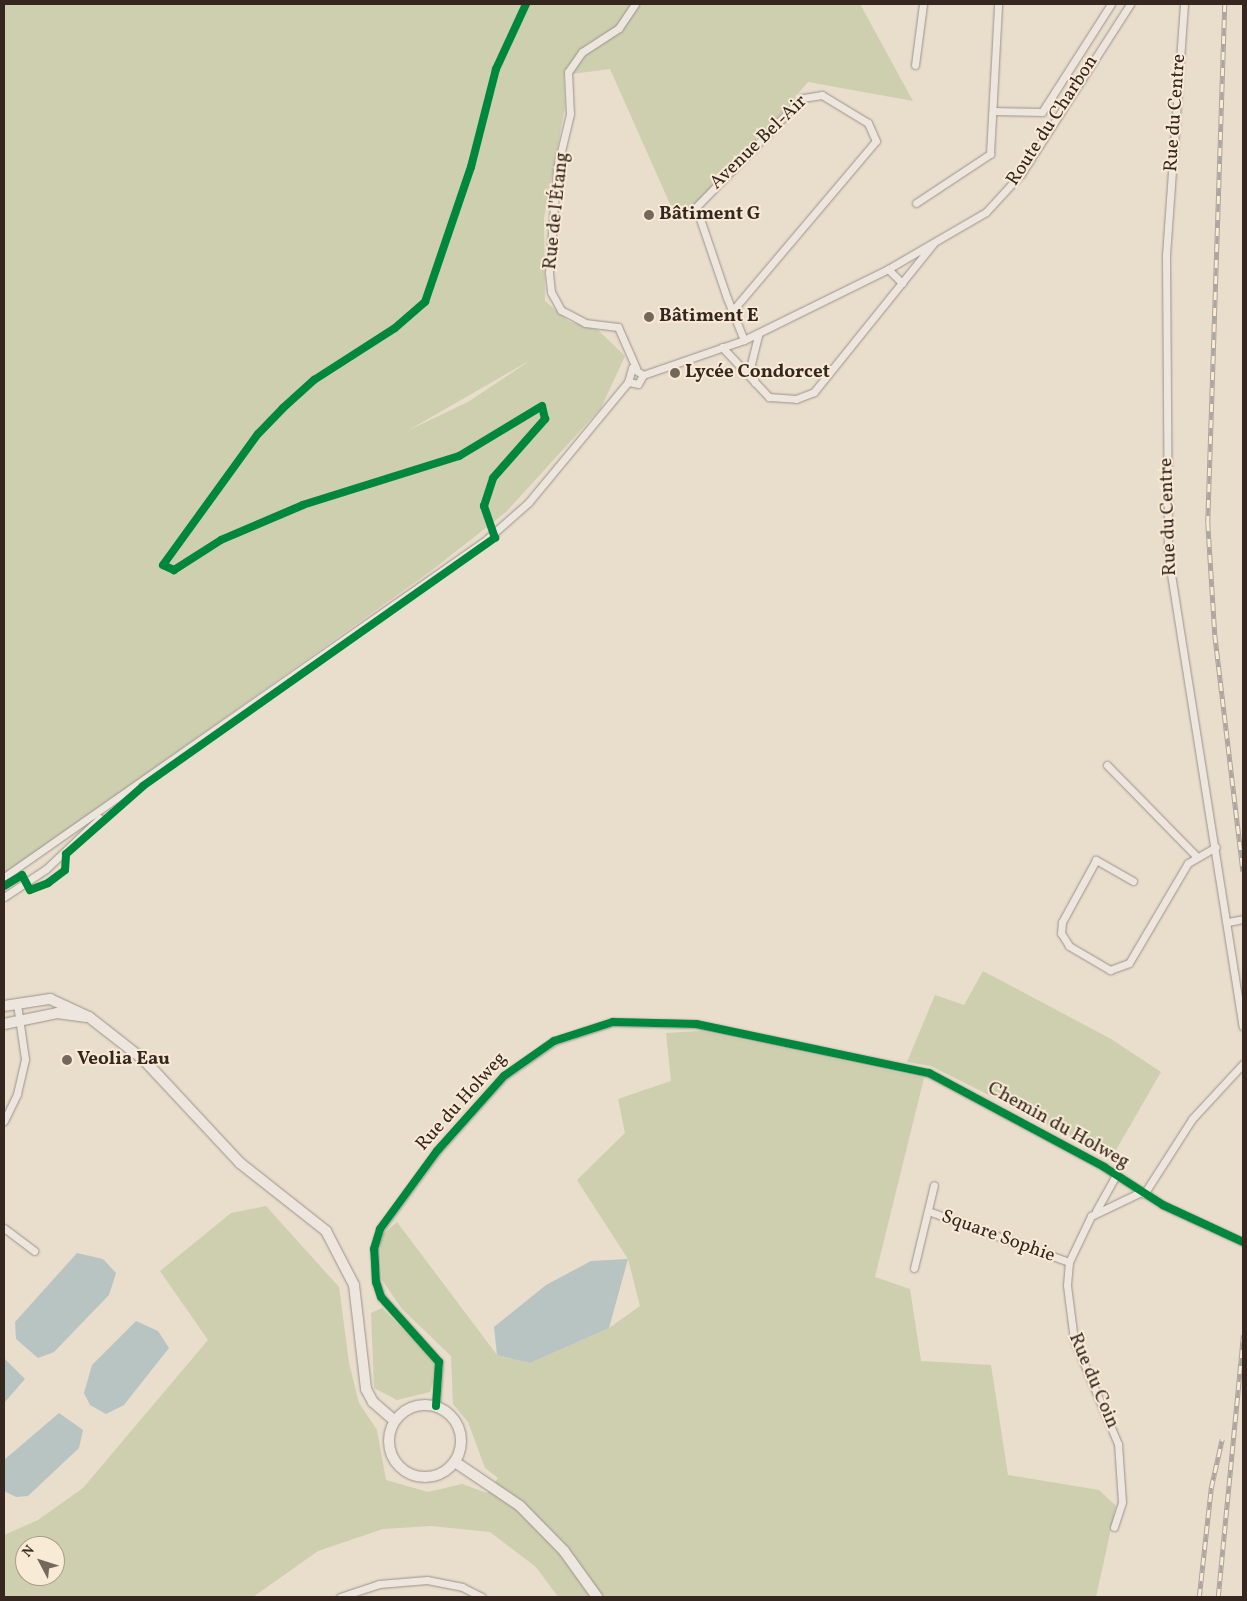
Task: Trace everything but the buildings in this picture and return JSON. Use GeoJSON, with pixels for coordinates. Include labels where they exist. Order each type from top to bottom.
{"type":"FeatureCollection","features":[{"type":"Feature","properties":{"kind":"main road"},"geometry":{"type":"LineString","coordinates":[[4,1006],[50,1000],[89,1017],[144,1060],[231,1155],[308,1213],[338,1250],[354,1285],[366,1390],[373,1402],[394,1420]]}},
{"type":"Feature","properties":{"kind":"main road"},"geometry":{"type":"LineString","coordinates":[[4,1024],[57,1013],[89,1017]]}},
{"type":"Feature","properties":{"kind":"main road"},"geometry":{"type":"LineString","coordinates":[[415,1406],[436,1406],[453,1417],[460,1431],[455,1462],[437,1475],[406,1473],[389,1450],[394,1420],[415,1406]]}},
{"type":"Feature","properties":{"kind":"main road"},"geometry":{"type":"LineString","coordinates":[[455,1462],[520,1506],[564,1551],[597,1597]]}},
{"type":"Feature","properties":{"kind":"street","name":"Rue de l'Étang"},"geometry":{"type":"LineString","coordinates":[[635,4],[619,28],[582,52],[568,72],[570,114],[557,168],[549,273],[551,292],[561,310],[585,323],[618,327],[636,368]]}},
{"type":"Feature","properties":{"kind":"street"},"geometry":{"type":"LineString","coordinates":[[915,65],[923,4]]}},
{"type":"Feature","properties":{"kind":"street"},"geometry":{"type":"LineString","coordinates":[[916,203],[990,154],[998,4]]}},
{"type":"Feature","properties":{"kind":"street"},"geometry":{"type":"LineString","coordinates":[[993,111],[1042,112],[1111,4]]}},
{"type":"Feature","properties":{"kind":"street","name":"Route du Charbon"},"geometry":{"type":"LineString","coordinates":[[643,375],[744,340],[888,269],[974,220],[1009,189],[1130,4]]}},
{"type":"Feature","properties":{"kind":"street","name":"Rue du Centre"},"geometry":{"type":"LineString","coordinates":[[1184,4],[1166,256],[1167,546],[1243,1026]]}},
{"type":"Feature","properties":{"kind":"street","name":"Avenue Bel-Air"},"geometry":{"type":"LineString","coordinates":[[733,310],[876,141],[868,123],[822,95],[802,98],[696,207],[733,310],[744,340]]}},
{"type":"Feature","properties":{"kind":"street","name":"Route du Charbon"},"geometry":{"type":"LineString","coordinates":[[722,347],[757,387],[770,397],[796,399],[814,392],[936,240]]}},
{"type":"Feature","properties":{"kind":"street"},"geometry":{"type":"LineString","coordinates":[[888,269],[902,283]]}},
{"type":"Feature","properties":{"kind":"street"},"geometry":{"type":"LineString","coordinates":[[757,387],[751,364],[759,332]]}},
{"type":"Feature","properties":{"kind":"street"},"geometry":{"type":"LineString","coordinates":[[4,878],[108,808],[487,539],[528,503],[628,382],[628,372],[636,368],[643,375],[638,384],[628,382]]}},
{"type":"Feature","properties":{"kind":"street"},"geometry":{"type":"LineString","coordinates":[[1107,765],[1196,856]]}},
{"type":"Feature","properties":{"kind":"street"},"geometry":{"type":"LineString","coordinates":[[4,897],[46,868],[108,808]]}},
{"type":"Feature","properties":{"kind":"street"},"geometry":{"type":"LineString","coordinates":[[1133,881],[1096,860],[1062,922],[1061,933],[1069,946],[1110,970],[1129,963],[1196,856],[1216,847]]}},
{"type":"Feature","properties":{"kind":"street"},"geometry":{"type":"LineString","coordinates":[[1228,922],[1241,919]]}},
{"type":"Feature","properties":{"kind":"street"},"geometry":{"type":"LineString","coordinates":[[4,1121],[22,1076],[24,1039],[17,1004]]}},
{"type":"Feature","properties":{"kind":"street","name":"Rue du Holweg"},"geometry":{"type":"LineString","coordinates":[[436,1406],[439,1362],[381,1297],[374,1249],[380,1229],[437,1151],[528,1055],[613,1022],[673,1021],[909,1069]]}},
{"type":"Feature","properties":{"kind":"street"},"geometry":{"type":"LineString","coordinates":[[1096,1211],[1142,1193],[1192,1119],[1243,1064]]}},
{"type":"Feature","properties":{"kind":"street","name":"Chemin du Holweg"},"geometry":{"type":"LineString","coordinates":[[909,1069],[929,1073],[1116,1175],[1142,1193],[1243,1242]]}},
{"type":"Feature","properties":{"kind":"street","name":"Rue du Coin"},"geometry":{"type":"LineString","coordinates":[[1114,1527],[1122,1502],[1118,1444],[1069,1323],[1069,1262],[1116,1175]]}},
{"type":"Feature","properties":{"kind":"street","name":"Square Sophie"},"geometry":{"type":"LineString","coordinates":[[914,1268],[934,1185]]}},
{"type":"Feature","properties":{"kind":"street","name":"Square Sophie"},"geometry":{"type":"LineString","coordinates":[[928,1211],[1069,1262]]}},
{"type":"Feature","properties":{"kind":"street"},"geometry":{"type":"LineString","coordinates":[[4,1228],[34,1251]]}},
{"type":"Feature","properties":{"kind":"street"},"geometry":{"type":"LineString","coordinates":[[340,1597],[379,1584],[427,1580],[482,1597]]}},
{"type":"Feature","properties":{"kind":"green space"},"geometry":{"type":"Polygon","coordinates":[[[4,4],[860,4],[913,101],[808,82],[695,213],[687,215],[670,204],[610,69],[564,75],[565,108],[544,218],[545,301],[570,322],[598,330],[625,356],[601,408],[506,512],[431,571],[4,875],[4,4]],[[528,362],[407,431],[468,402],[528,362]]]}},
{"type":"Feature","properties":{"kind":"green space"},"geometry":{"type":"Polygon","coordinates":[[[983,971],[1111,1039],[1161,1072],[1112,1157],[931,1066],[907,1062],[935,995],[964,1005],[983,971]]]}},
{"type":"Feature","properties":{"kind":"green space"},"geometry":{"type":"Polygon","coordinates":[[[701,1031],[924,1078],[875,1277],[910,1289],[921,1361],[991,1365],[1008,1475],[1099,1490],[1116,1506],[1096,1597],[558,1597],[536,1567],[490,1532],[431,1526],[383,1529],[318,1551],[253,1597],[4,1597],[4,1535],[38,1520],[83,1488],[208,1340],[160,1271],[231,1213],[266,1206],[339,1287],[349,1363],[359,1403],[377,1430],[386,1480],[428,1492],[462,1484],[487,1493],[498,1478],[485,1468],[468,1422],[453,1404],[451,1356],[402,1309],[382,1280],[380,1237],[397,1222],[497,1355],[530,1363],[609,1328],[640,1306],[628,1259],[577,1180],[625,1133],[618,1099],[671,1081],[666,1033],[701,1031]]]}},
{"type":"Feature","properties":{"kind":"green space"},"geometry":{"type":"Polygon","coordinates":[[[382,1308],[433,1359],[436,1372],[430,1392],[397,1400],[374,1388],[371,1313],[382,1308]]]}},
{"type":"Feature","properties":{"kind":"shaded area"},"geometry":{"type":"Polygon","coordinates":[[[77,1253],[103,1259],[116,1273],[109,1295],[54,1352],[38,1358],[16,1339],[15,1322],[77,1253]]]}},
{"type":"Feature","properties":{"kind":"shaded area"},"geometry":{"type":"Polygon","coordinates":[[[628,1259],[609,1328],[530,1363],[497,1355],[494,1327],[546,1285],[591,1261],[628,1259]]]}},
{"type":"Feature","properties":{"kind":"shaded area"},"geometry":{"type":"Polygon","coordinates":[[[136,1321],[158,1331],[169,1348],[124,1405],[106,1414],[90,1405],[84,1393],[92,1365],[136,1321]]]}},
{"type":"Feature","properties":{"kind":"shaded area"},"geometry":{"type":"Polygon","coordinates":[[[4,1358],[25,1379],[4,1403],[4,1358]]]}},
{"type":"Feature","properties":{"kind":"shaded area"},"geometry":{"type":"Polygon","coordinates":[[[59,1413],[83,1430],[79,1448],[28,1496],[16,1497],[4,1491],[4,1460],[59,1413]]]}},
{"type":"Feature","properties":{"kind":"railway"},"geometry":{"type":"LineString","coordinates":[[1225,4],[1208,523],[1215,635],[1243,871]]}},
{"type":"Feature","properties":{"kind":"railway"},"geometry":{"type":"LineString","coordinates":[[1218,1597],[1243,1335]]}},
{"type":"Feature","properties":{"kind":"railway"},"geometry":{"type":"LineString","coordinates":[[1199,1597],[1211,1488],[1222,1439]]}},
{"type":"Feature","properties":{"kind":"cycle path"},"geometry":{"type":"LineString","coordinates":[[4,886],[22,875],[30,890],[48,883],[65,870],[66,854],[143,786],[495,538],[484,506],[493,478],[545,419],[542,406],[459,456],[303,505],[221,540],[174,570],[163,565],[258,434],[283,408],[314,380],[395,328],[425,302],[471,167],[496,69],[526,4]]}},
{"type":"Feature","properties":{"kind":"cycle path"},"geometry":{"type":"LineString","coordinates":[[436,1406],[439,1362],[381,1297],[376,1282],[374,1249],[380,1229],[437,1151],[504,1076],[554,1041],[613,1022],[696,1024],[929,1073],[1104,1167],[1163,1205],[1243,1242]]}},
{"type":"Feature","properties":{"kind":"place","name":"Bâtiment G"},"geometry":{"type":"Point","coordinates":[649,215]}},
{"type":"Feature","properties":{"kind":"place","name":"Bâtiment E"},"geometry":{"type":"Point","coordinates":[649,317]}},
{"type":"Feature","properties":{"kind":"place","name":"Lycée Condorcet"},"geometry":{"type":"Point","coordinates":[675,373]}},
{"type":"Feature","properties":{"kind":"place","name":"Veolia Eau"},"geometry":{"type":"Point","coordinates":[67,1060]}}]}
